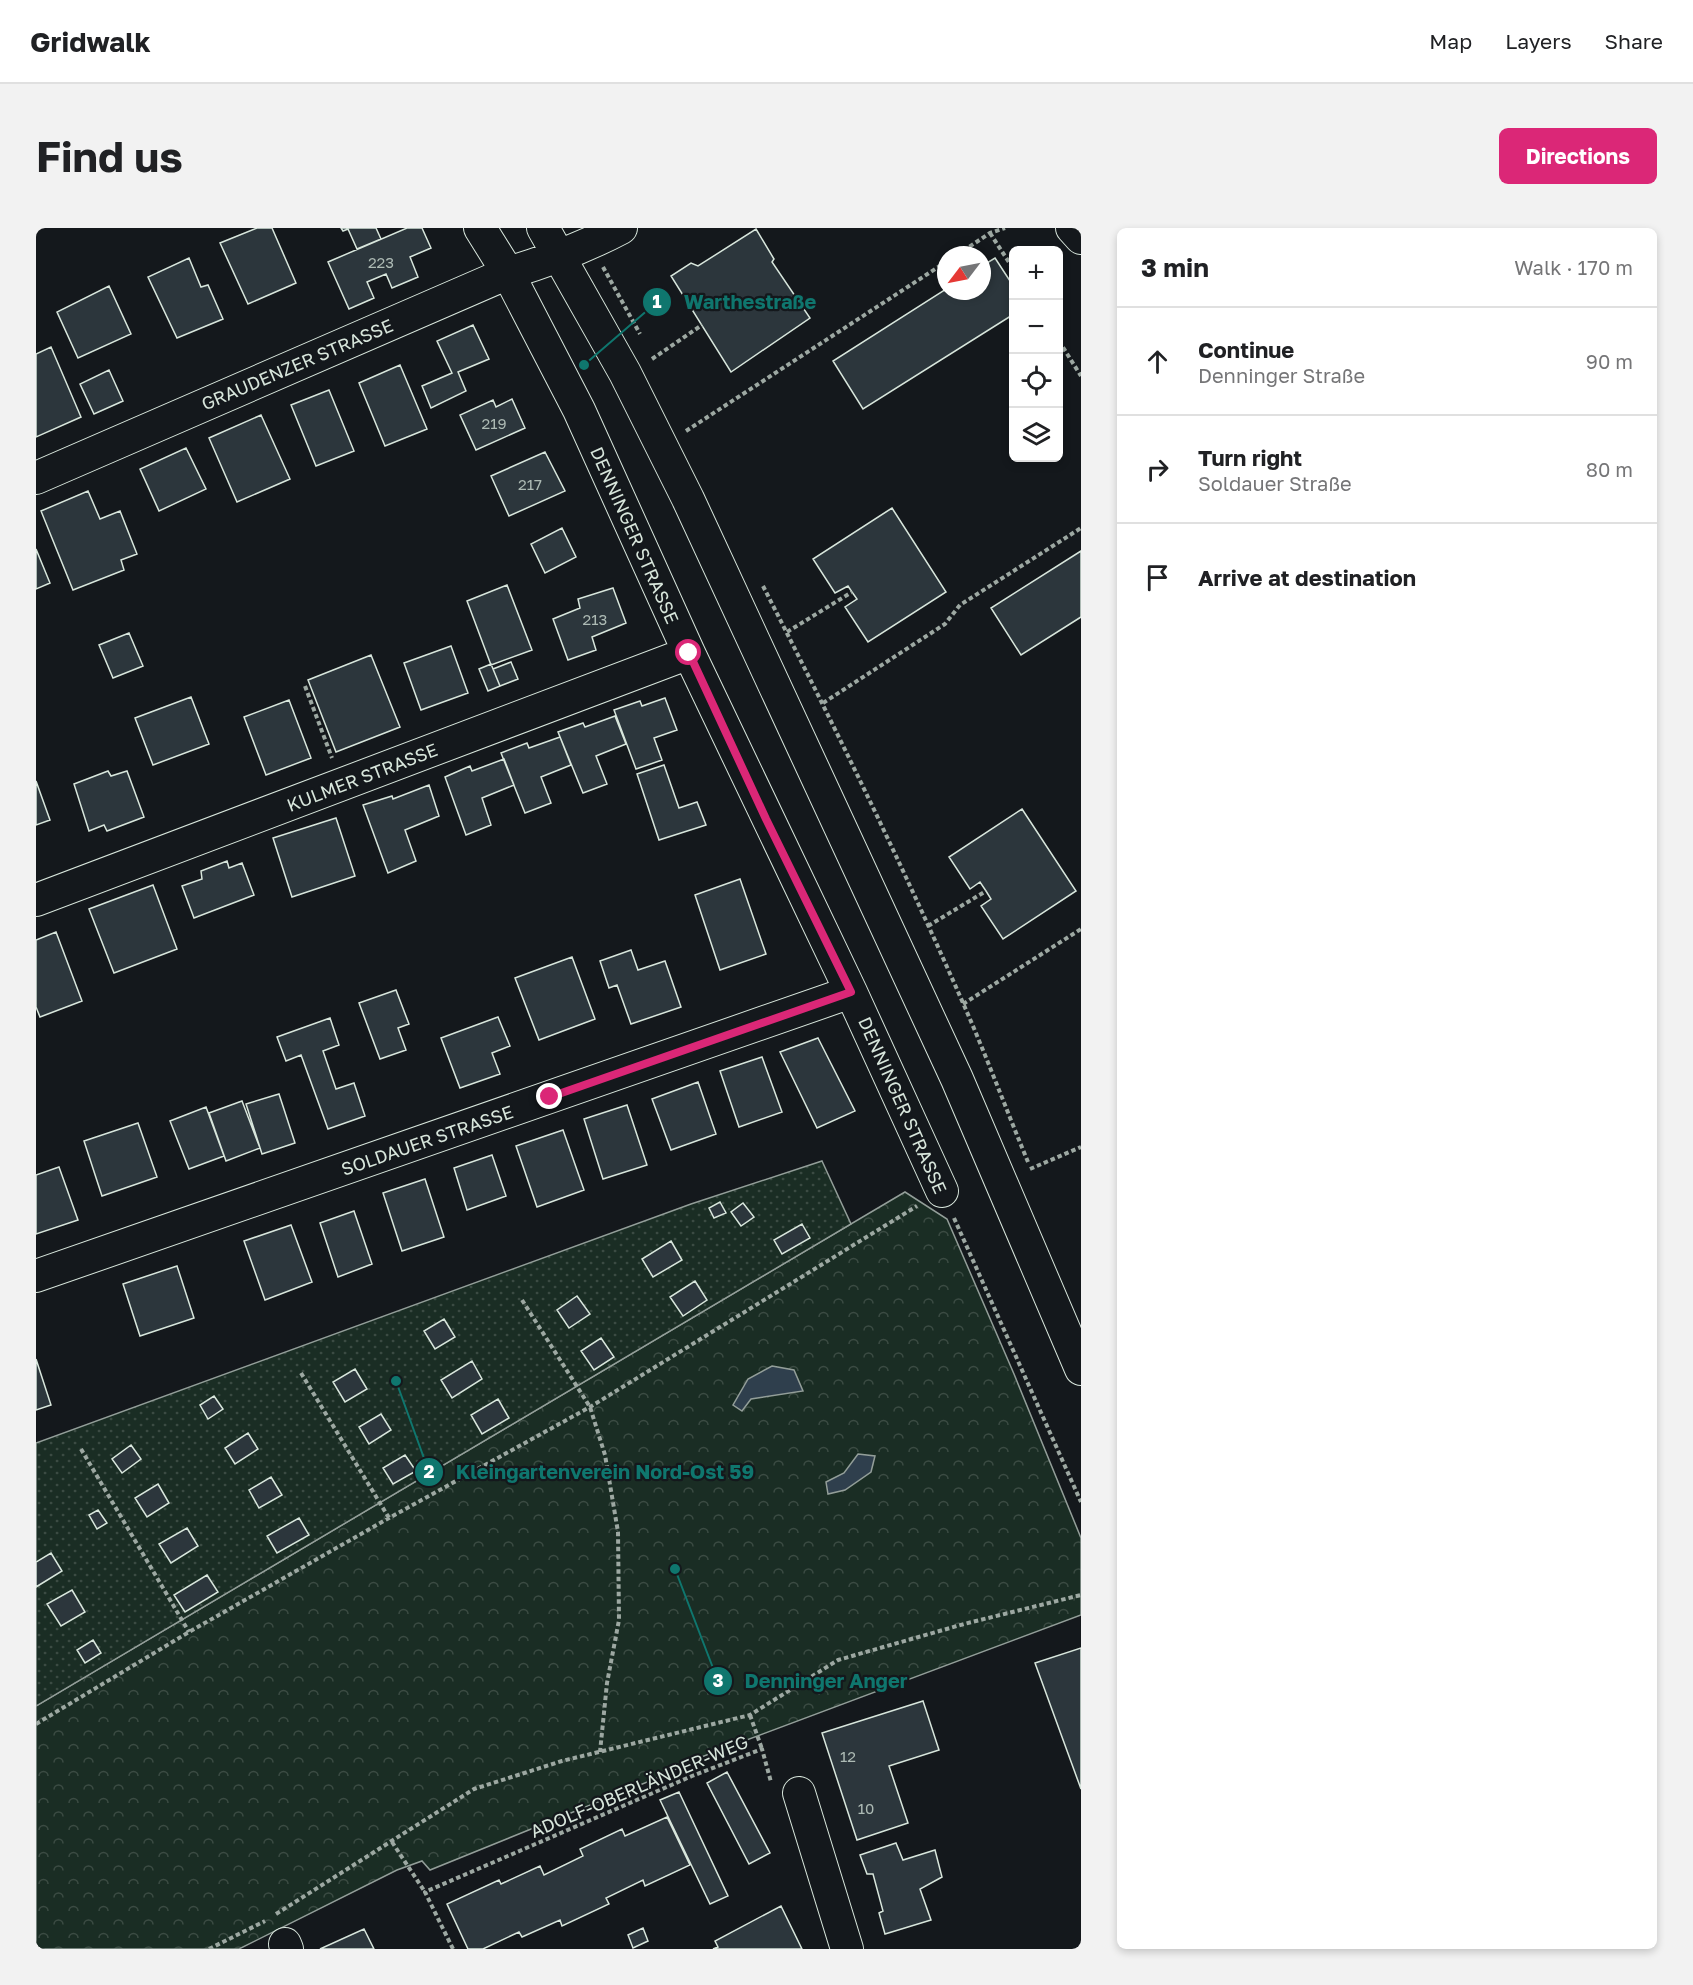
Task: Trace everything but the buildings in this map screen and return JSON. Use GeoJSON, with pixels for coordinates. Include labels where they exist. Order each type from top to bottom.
{"type":"FeatureCollection","features":[{"type":"Feature","properties":{"kind":"street","name":"DENNINGER STRASSE"},"geometry":{"type":"LineString","coordinates":[[480,228],[508,273],[579,411],[766,819],[851,992],[942,1191]]}},
{"type":"Feature","properties":{"kind":"street"},"geometry":{"type":"LineString","coordinates":[[543,228],[625,373],[683,488],[957,1079],[1081,1369]]}},
{"type":"Feature","properties":{"kind":"street","name":"GRAUDENZER STRASSE"},"geometry":{"type":"LineString","coordinates":[[36,478],[508,273],[561,257],[621,228]]}},
{"type":"Feature","properties":{"kind":"street"},"geometry":{"type":"LineString","coordinates":[[1072,228],[1081,238]]}},
{"type":"Feature","properties":{"kind":"street","name":"KULMER STRASSE"},"geometry":{"type":"LineString","coordinates":[[36,900],[689,653]]}},
{"type":"Feature","properties":{"kind":"street","name":"SOLDAUER STRASSE"},"geometry":{"type":"LineString","coordinates":[[36,1276],[851,992]]}},
{"type":"Feature","properties":{"kind":"street"},"geometry":{"type":"LineString","coordinates":[[786,1791],[847,1949]]}},
{"type":"Feature","properties":{"kind":"path"},"geometry":{"type":"LineString","coordinates":[[970,246],[990,233],[1005,228]]}},
{"type":"Feature","properties":{"kind":"path"},"geometry":{"type":"LineString","coordinates":[[990,233],[1009,262]]}},
{"type":"Feature","properties":{"kind":"path"},"geometry":{"type":"LineString","coordinates":[[686,431],[937,268]]}},
{"type":"Feature","properties":{"kind":"path"},"geometry":{"type":"LineString","coordinates":[[652,359],[702,325]]}},
{"type":"Feature","properties":{"kind":"path"},"geometry":{"type":"LineString","coordinates":[[1063,347],[1081,376]]}},
{"type":"Feature","properties":{"kind":"path"},"geometry":{"type":"LineString","coordinates":[[823,703],[945,624],[960,605],[1081,528]]}},
{"type":"Feature","properties":{"kind":"path"},"geometry":{"type":"LineString","coordinates":[[786,632],[852,592]]}},
{"type":"Feature","properties":{"kind":"path"},"geometry":{"type":"LineString","coordinates":[[305,686],[332,760]]}},
{"type":"Feature","properties":{"kind":"path"},"geometry":{"type":"LineString","coordinates":[[928,927],[986,891]]}},
{"type":"Feature","properties":{"kind":"path"},"geometry":{"type":"LineString","coordinates":[[963,1004],[1081,929]]}},
{"type":"Feature","properties":{"kind":"path"},"geometry":{"type":"LineString","coordinates":[[1030,1169],[1081,1147]]}},
{"type":"Feature","properties":{"kind":"path"},"geometry":{"type":"LineString","coordinates":[[36,1724],[189,1632],[590,1407],[942,1191]]}},
{"type":"Feature","properties":{"kind":"path","name":"DENNINGER STRASSE"},"geometry":{"type":"LineString","coordinates":[[942,1191],[1081,1502]]}},
{"type":"Feature","properties":{"kind":"path"},"geometry":{"type":"LineString","coordinates":[[522,1300],[590,1407],[605,1455],[618,1532],[619,1620],[607,1683],[600,1752]]}},
{"type":"Feature","properties":{"kind":"path"},"geometry":{"type":"LineString","coordinates":[[300,1373],[389,1518]]}},
{"type":"Feature","properties":{"kind":"path"},"geometry":{"type":"LineString","coordinates":[[81,1449],[189,1632]]}},
{"type":"Feature","properties":{"kind":"path"},"geometry":{"type":"LineString","coordinates":[[209,1949],[270,1918],[474,1789],[562,1761],[750,1715],[838,1660],[964,1624],[1081,1595]]}},
{"type":"Feature","properties":{"kind":"path"},"geometry":{"type":"LineString","coordinates":[[750,1715],[762,1749]]}},
{"type":"Feature","properties":{"kind":"path","name":"ADOLF-OBERLÄNDER-WEG"},"geometry":{"type":"LineString","coordinates":[[425,1892],[692,1776],[762,1749],[786,1791]]}},
{"type":"Feature","properties":{"kind":"path"},"geometry":{"type":"LineString","coordinates":[[392,1842],[425,1892],[453,1949]]}},
{"type":"Feature","properties":{"kind":"green space"},"geometry":{"type":"Polygon","coordinates":[[[822,1161],[851,1224],[36,1706],[36,1443],[691,1204],[822,1161]]]}},
{"type":"Feature","properties":{"kind":"green space"},"geometry":{"type":"Polygon","coordinates":[[[905,1192],[947,1219],[1014,1374],[1081,1538],[1081,1615],[688,1762],[667,1774],[430,1870],[422,1861],[397,1870],[239,1949],[36,1949],[36,1706],[905,1192]]]}},
{"type":"Feature","properties":{"kind":"water"},"geometry":{"type":"Polygon","coordinates":[[[772,1366],[794,1370],[803,1391],[751,1399],[742,1411],[733,1405],[748,1379],[772,1366]]]}},
{"type":"Feature","properties":{"kind":"water"},"geometry":{"type":"Polygon","coordinates":[[[858,1454],[875,1456],[871,1472],[845,1490],[828,1494],[826,1482],[844,1473],[858,1454]]]}},
{"type":"Feature","properties":{"kind":"place","name":"Warthestraße"},"geometry":{"type":"Point","coordinates":[584,365]}},
{"type":"Feature","properties":{"kind":"place","name":"Kleingartenverein Nord-Ost 59"},"geometry":{"type":"Point","coordinates":[396,1381]}},
{"type":"Feature","properties":{"kind":"place","name":"Denninger Anger"},"geometry":{"type":"Point","coordinates":[675,1569]}},
{"type":"Feature","properties":{"kind":"route"},"geometry":{"type":"LineString","coordinates":[[550,1097],[851,992],[766,819],[689,653]]}}]}
